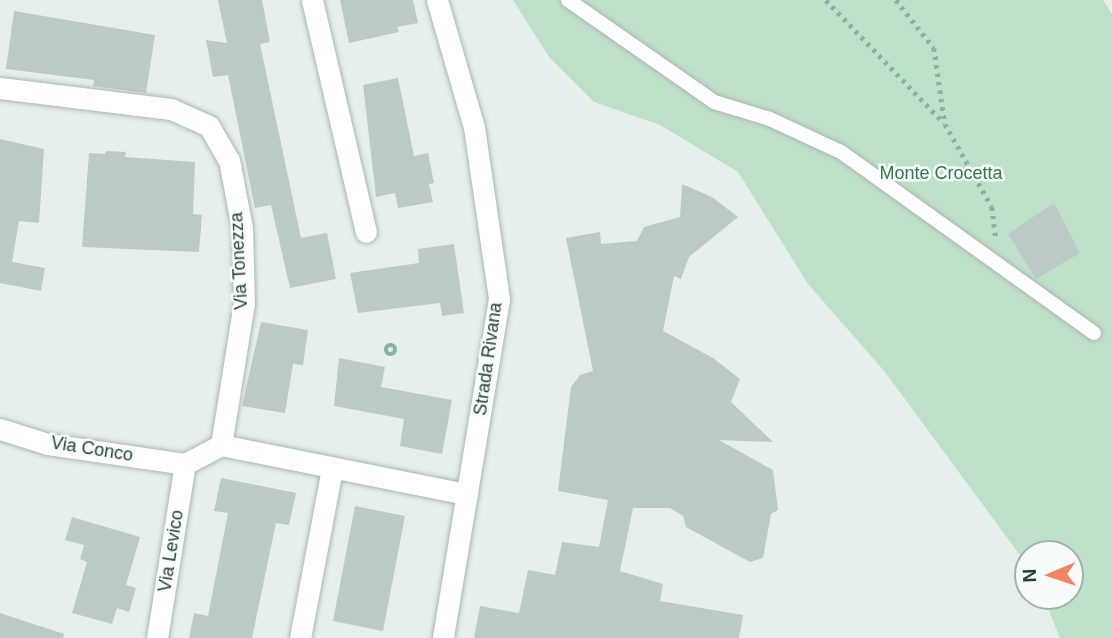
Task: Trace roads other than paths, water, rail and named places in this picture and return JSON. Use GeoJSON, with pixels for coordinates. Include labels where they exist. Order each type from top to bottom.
{"type":"FeatureCollection","features":[{"type":"Feature","properties":{"kind":"street"},"geometry":{"type":"LineString","coordinates":[[312,0],[366,232]]}},
{"type":"Feature","properties":{"kind":"street","name":"Strada Rivana"},"geometry":{"type":"LineString","coordinates":[[437,0],[474,127],[499,299],[443,638]]}},
{"type":"Feature","properties":{"kind":"street","name":"Via Tonezza"},"geometry":{"type":"LineString","coordinates":[[0,88],[171,109],[209,126],[229,160],[242,241],[244,303],[220,445]]}},
{"type":"Feature","properties":{"kind":"street","name":"Via Conco"},"geometry":{"type":"LineString","coordinates":[[0,429],[48,444],[185,464]]}},
{"type":"Feature","properties":{"kind":"street"},"geometry":{"type":"LineString","coordinates":[[185,464],[220,445],[467,494]]}},
{"type":"Feature","properties":{"kind":"street","name":"Via Levico"},"geometry":{"type":"LineString","coordinates":[[157,638],[185,464]]}},
{"type":"Feature","properties":{"kind":"street"},"geometry":{"type":"LineString","coordinates":[[300,638],[332,468]]}},
{"type":"Feature","properties":{"kind":"lane"},"geometry":{"type":"LineString","coordinates":[[568,0],[714,102],[771,119],[841,152],[1094,333]]}},
{"type":"Feature","properties":{"kind":"park label","name":"Monte Crocetta"},"geometry":{"type":"Point","coordinates":[941,173]}}]}
